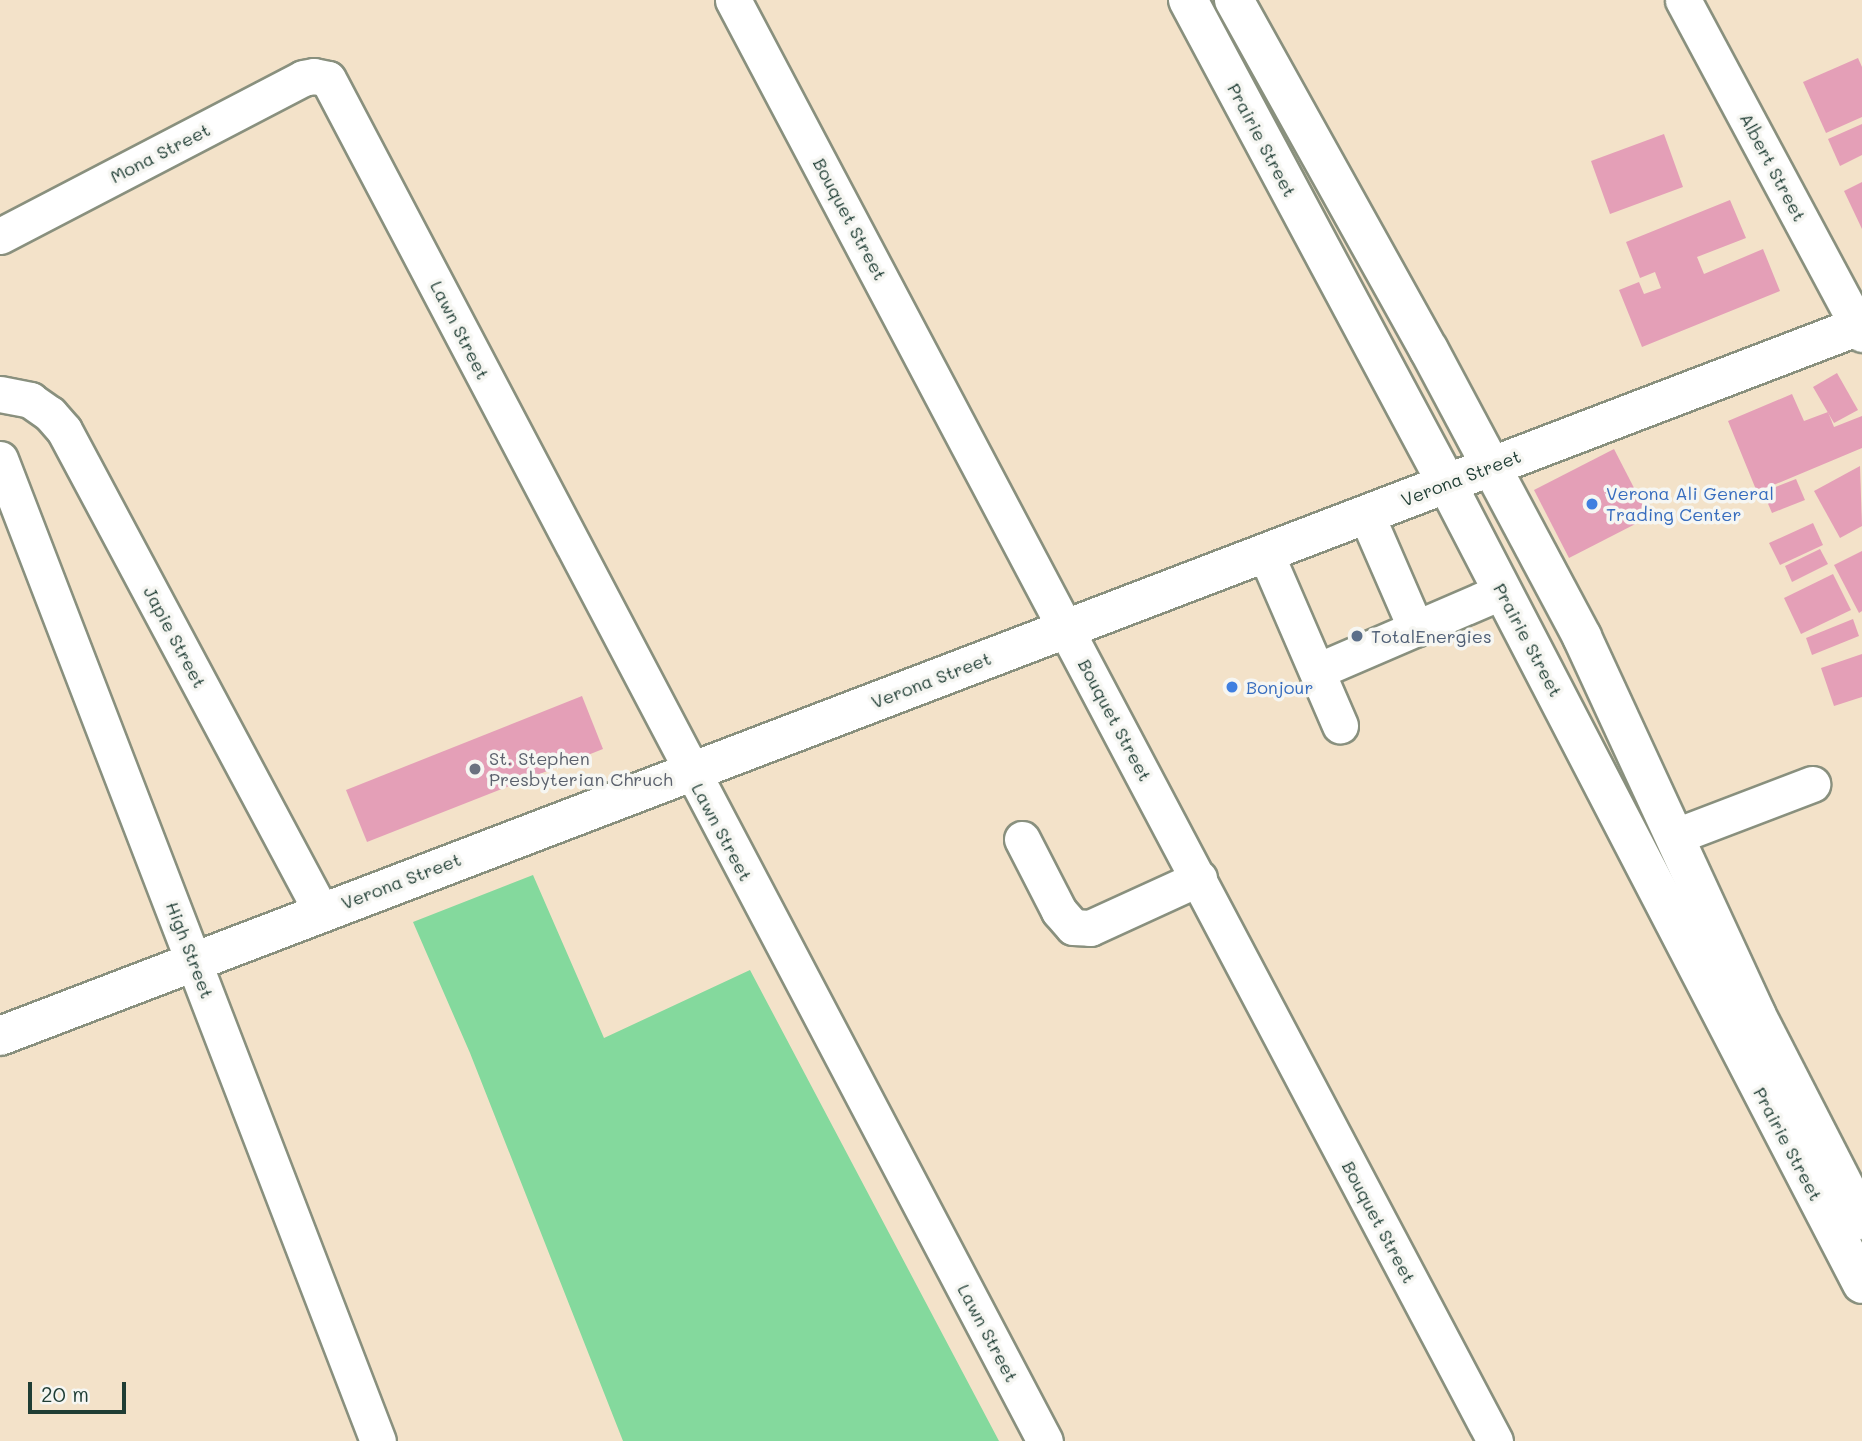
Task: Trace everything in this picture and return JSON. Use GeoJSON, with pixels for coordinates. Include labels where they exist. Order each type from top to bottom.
{"type":"FeatureCollection","features":[{"type":"Feature","properties":{"kind":"main road","name":"Prairie Street"},"geometry":{"type":"LineString","coordinates":[[1188,0],[1447,484],[1862,1284]]}},
{"type":"Feature","properties":{"kind":"main road","name":"Prairie Street"},"geometry":{"type":"LineString","coordinates":[[1234,0],[1491,466],[1582,637],[1756,1014],[1862,1220]]}},
{"type":"Feature","properties":{"kind":"main road","name":"Verona Street"},"geometry":{"type":"LineString","coordinates":[[0,1036],[321,911],[1861,328]]}},
{"type":"Feature","properties":{"kind":"street","name":"Bouquet Street"},"geometry":{"type":"LineString","coordinates":[[733,0],[1495,1441]]}},
{"type":"Feature","properties":{"kind":"street","name":"Albert Street"},"geometry":{"type":"LineString","coordinates":[[1683,0],[1861,328]]}},
{"type":"Feature","properties":{"kind":"street","name":"Mona Street"},"geometry":{"type":"LineString","coordinates":[[0,236],[303,78],[322,76]]}},
{"type":"Feature","properties":{"kind":"street","name":"Lawn Street"},"geometry":{"type":"LineString","coordinates":[[322,76],[334,87],[351,118],[690,771],[1045,1441]]}},
{"type":"Feature","properties":{"kind":"street","name":"Japie Street"},"geometry":{"type":"LineString","coordinates":[[0,394],[30,400],[50,414],[64,430],[321,911]]}},
{"type":"Feature","properties":{"kind":"street","name":"High Street"},"geometry":{"type":"LineString","coordinates":[[0,459],[378,1441]]}},
{"type":"Feature","properties":{"kind":"street"},"geometry":{"type":"LineString","coordinates":[[1366,514],[1416,629]]}},
{"type":"Feature","properties":{"kind":"street"},"geometry":{"type":"LineString","coordinates":[[1265,552],[1340,725]]}},
{"type":"Feature","properties":{"kind":"street"},"geometry":{"type":"LineString","coordinates":[[1317,671],[1503,592]]}},
{"type":"Feature","properties":{"kind":"street"},"geometry":{"type":"LineString","coordinates":[[1676,836],[1812,784]]}},
{"type":"Feature","properties":{"kind":"street"},"geometry":{"type":"LineString","coordinates":[[1022,839],[1059,911],[1073,927],[1090,928],[1199,878]]}},
{"type":"Feature","properties":{"kind":"green space"},"geometry":{"type":"Polygon","coordinates":[[[533,875],[604,1038],[750,970],[999,1441],[623,1441],[470,1053],[413,922],[533,875]]]}},
{"type":"Feature","properties":{"kind":"building"},"geometry":{"type":"Polygon","coordinates":[[[1858,58],[1862,67],[1862,117],[1826,133],[1803,82],[1858,58]]]}},
{"type":"Feature","properties":{"kind":"building"},"geometry":{"type":"Polygon","coordinates":[[[1862,124],[1862,155],[1840,166],[1828,139],[1862,124]]]}},
{"type":"Feature","properties":{"kind":"building"},"geometry":{"type":"Polygon","coordinates":[[[1664,134],[1683,187],[1610,214],[1591,161],[1664,134]]]}},
{"type":"Feature","properties":{"kind":"building"},"geometry":{"type":"Polygon","coordinates":[[[1862,182],[1862,229],[1844,191],[1862,182]]]}},
{"type":"Feature","properties":{"kind":"building"},"geometry":{"type":"Polygon","coordinates":[[[1730,200],[1746,238],[1697,257],[1704,274],[1763,249],[1780,291],[1642,347],[1619,290],[1639,282],[1644,294],[1661,288],[1655,272],[1640,278],[1626,242],[1730,200]]]}},
{"type":"Feature","properties":{"kind":"building"},"geometry":{"type":"Polygon","coordinates":[[[1837,373],[1858,410],[1834,423],[1813,387],[1837,373]]]}},
{"type":"Feature","properties":{"kind":"building"},"geometry":{"type":"Polygon","coordinates":[[[1792,394],[1804,421],[1828,412],[1834,427],[1862,416],[1862,448],[1757,492],[1728,421],[1792,394]]]}},
{"type":"Feature","properties":{"kind":"building","name":"Verona Ali General Trading Center"},"geometry":{"type":"Polygon","coordinates":[[[1614,449],[1649,517],[1569,558],[1534,490],[1614,449]]]}},
{"type":"Feature","properties":{"kind":"building"},"geometry":{"type":"Polygon","coordinates":[[[1860,466],[1862,526],[1840,538],[1814,491],[1860,466]]]}},
{"type":"Feature","properties":{"kind":"building"},"geometry":{"type":"Polygon","coordinates":[[[1796,479],[1805,500],[1772,513],[1763,492],[1796,479]]]}},
{"type":"Feature","properties":{"kind":"building"},"geometry":{"type":"Polygon","coordinates":[[[1813,523],[1823,545],[1780,565],[1769,543],[1813,523]]]}},
{"type":"Feature","properties":{"kind":"building"},"geometry":{"type":"Polygon","coordinates":[[[1820,549],[1828,564],[1792,582],[1785,566],[1820,549]]]}},
{"type":"Feature","properties":{"kind":"building"},"geometry":{"type":"Polygon","coordinates":[[[1862,551],[1862,611],[1859,613],[1834,565],[1862,551]]]}},
{"type":"Feature","properties":{"kind":"building"},"geometry":{"type":"Polygon","coordinates":[[[1833,574],[1851,610],[1801,634],[1784,598],[1833,574]]]}},
{"type":"Feature","properties":{"kind":"building"},"geometry":{"type":"Polygon","coordinates":[[[1853,619],[1859,636],[1812,655],[1806,638],[1853,619]]]}},
{"type":"Feature","properties":{"kind":"building"},"geometry":{"type":"Polygon","coordinates":[[[1862,654],[1862,697],[1834,706],[1821,668],[1862,654]]]}},
{"type":"Feature","properties":{"kind":"building","name":"St. Stephen Presbyterian Chruch"},"geometry":{"type":"Polygon","coordinates":[[[582,696],[603,749],[367,842],[346,790],[582,696]]]}},
{"type":"Feature","properties":{"kind":"place","name":"Verona Ali General Trading Center"},"geometry":{"type":"Point","coordinates":[1592,504]}},
{"type":"Feature","properties":{"kind":"place","name":"TotalEnergies"},"geometry":{"type":"Point","coordinates":[1357,636]}},
{"type":"Feature","properties":{"kind":"place","name":"Bonjour"},"geometry":{"type":"Point","coordinates":[1232,687]}},
{"type":"Feature","properties":{"kind":"place","name":"St. Stephen Presbyterian Chruch"},"geometry":{"type":"Point","coordinates":[475,769]}}]}
